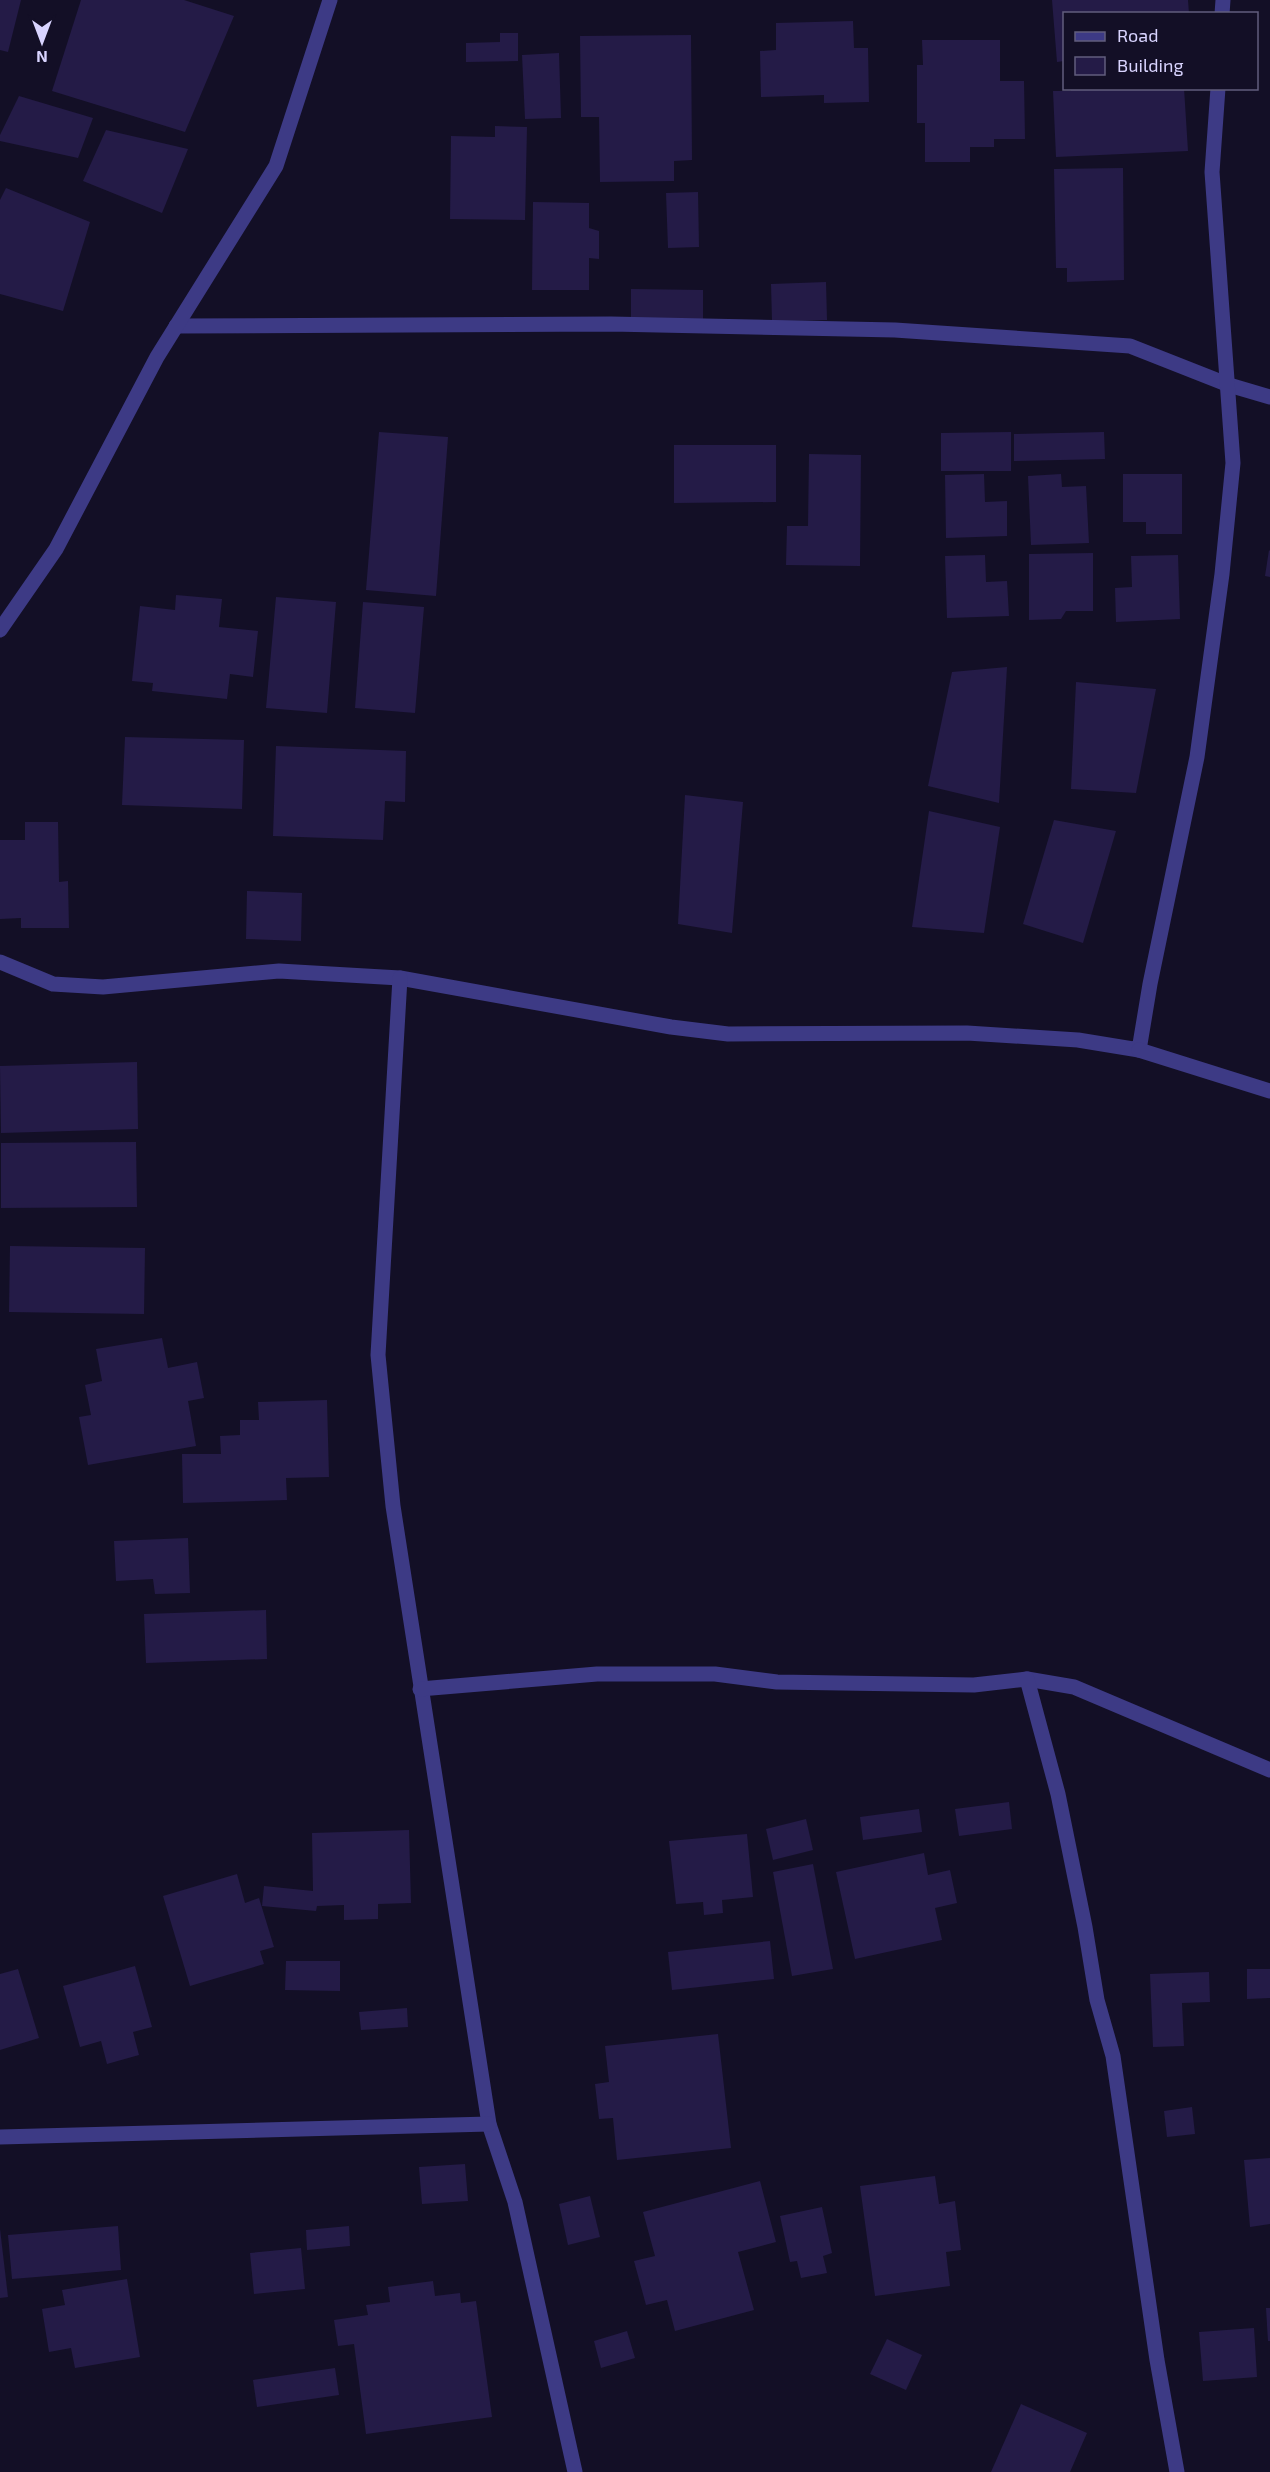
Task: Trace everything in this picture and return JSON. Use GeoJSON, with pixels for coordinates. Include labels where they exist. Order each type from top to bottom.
{"type":"FeatureCollection","features":[{"type":"Feature","properties":{"kind":"street"},"geometry":{"type":"LineString","coordinates":[[0,630],[56,549],[157,357],[276,166],[330,0]]}},
{"type":"Feature","properties":{"kind":"street"},"geometry":{"type":"LineString","coordinates":[[1139,1050],[1200,734],[1222,574],[1233,463],[1212,172],[1218,90]]}},
{"type":"Feature","properties":{"kind":"street"},"geometry":{"type":"LineString","coordinates":[[176,326],[611,324],[895,330],[1130,346],[1228,385],[1270,397]]}},
{"type":"Feature","properties":{"kind":"street"},"geometry":{"type":"LineString","coordinates":[[0,962],[53,984],[103,987],[279,971],[399,978],[671,1027],[728,1034],[967,1033],[1078,1040],[1139,1050],[1270,1091]]}},
{"type":"Feature","properties":{"kind":"street"},"geometry":{"type":"LineString","coordinates":[[399,978],[378,1355],[393,1506],[489,2124],[515,2202],[575,2472]]}},
{"type":"Feature","properties":{"kind":"street"},"geometry":{"type":"LineString","coordinates":[[420,1689],[597,1674],[715,1674],[777,1682],[841,1683],[974,1684],[1027,1680],[1074,1687],[1270,1770]]}},
{"type":"Feature","properties":{"kind":"street"},"geometry":{"type":"LineString","coordinates":[[1027,1680],[1058,1794],[1097,2000],[1113,2056],[1157,2360],[1177,2472]]}},
{"type":"Feature","properties":{"kind":"street"},"geometry":{"type":"LineString","coordinates":[[0,2137],[489,2124]]}},
{"type":"Feature","properties":{"kind":"building"},"geometry":{"type":"Polygon","coordinates":[[[0,0],[21,0],[8,52],[0,50],[0,0]]]}},
{"type":"Feature","properties":{"kind":"building"},"geometry":{"type":"Polygon","coordinates":[[[81,0],[184,0],[234,16],[185,132],[52,91],[81,0]]]}},
{"type":"Feature","properties":{"kind":"building"},"geometry":{"type":"Polygon","coordinates":[[[1052,0],[1188,0],[1189,12],[1063,12],[1063,61],[1057,62],[1052,0]]]}},
{"type":"Feature","properties":{"kind":"building"},"geometry":{"type":"Polygon","coordinates":[[[853,21],[854,48],[868,48],[869,102],[824,103],[824,95],[761,97],[760,51],[776,50],[776,23],[853,21]]]}},
{"type":"Feature","properties":{"kind":"building"},"geometry":{"type":"Polygon","coordinates":[[[500,33],[518,33],[518,61],[466,62],[466,43],[500,42],[500,33]]]}},
{"type":"Feature","properties":{"kind":"building"},"geometry":{"type":"Polygon","coordinates":[[[691,35],[692,160],[674,161],[674,181],[600,182],[599,117],[581,117],[580,36],[691,35]]]}},
{"type":"Feature","properties":{"kind":"building"},"geometry":{"type":"Polygon","coordinates":[[[922,40],[1000,40],[1000,81],[1024,81],[1025,139],[994,139],[994,147],[970,147],[970,162],[925,162],[925,123],[917,123],[917,65],[923,65],[922,40]]]}},
{"type":"Feature","properties":{"kind":"building"},"geometry":{"type":"Polygon","coordinates":[[[559,53],[561,118],[525,119],[522,55],[559,53]]]}},
{"type":"Feature","properties":{"kind":"building"},"geometry":{"type":"Polygon","coordinates":[[[1184,90],[1188,151],[1056,157],[1053,91],[1184,90]]]}},
{"type":"Feature","properties":{"kind":"building"},"geometry":{"type":"Polygon","coordinates":[[[19,96],[93,118],[78,158],[0,141],[0,135],[19,96]]]}},
{"type":"Feature","properties":{"kind":"building"},"geometry":{"type":"Polygon","coordinates":[[[495,126],[527,127],[525,220],[450,219],[451,136],[495,137],[495,126]]]}},
{"type":"Feature","properties":{"kind":"building"},"geometry":{"type":"Polygon","coordinates":[[[106,130],[188,149],[162,213],[83,181],[106,130]]]}},
{"type":"Feature","properties":{"kind":"building"},"geometry":{"type":"Polygon","coordinates":[[[1123,168],[1124,280],[1067,282],[1067,268],[1056,268],[1054,169],[1123,168]]]}},
{"type":"Feature","properties":{"kind":"building"},"geometry":{"type":"Polygon","coordinates":[[[6,188],[90,222],[63,311],[0,294],[0,200],[6,188]]]}},
{"type":"Feature","properties":{"kind":"building"},"geometry":{"type":"Polygon","coordinates":[[[698,192],[699,247],[668,248],[666,193],[698,192]]]}},
{"type":"Feature","properties":{"kind":"building"},"geometry":{"type":"Polygon","coordinates":[[[533,202],[589,203],[589,228],[599,231],[599,259],[589,258],[589,290],[532,290],[533,202]]]}},
{"type":"Feature","properties":{"kind":"building"},"geometry":{"type":"Polygon","coordinates":[[[826,282],[827,320],[772,321],[771,284],[826,282]]]}},
{"type":"Feature","properties":{"kind":"building"},"geometry":{"type":"Polygon","coordinates":[[[631,289],[703,290],[703,319],[631,318],[631,289]]]}},
{"type":"Feature","properties":{"kind":"building"},"geometry":{"type":"Polygon","coordinates":[[[379,432],[448,437],[436,596],[366,590],[379,432]]]}},
{"type":"Feature","properties":{"kind":"building"},"geometry":{"type":"Polygon","coordinates":[[[1011,432],[1011,471],[941,471],[941,433],[1011,432]]]}},
{"type":"Feature","properties":{"kind":"building"},"geometry":{"type":"Polygon","coordinates":[[[1104,432],[1105,459],[1014,461],[1014,434],[1104,432]]]}},
{"type":"Feature","properties":{"kind":"building"},"geometry":{"type":"Polygon","coordinates":[[[674,445],[776,445],[776,502],[674,503],[674,445]]]}},
{"type":"Feature","properties":{"kind":"building"},"geometry":{"type":"Polygon","coordinates":[[[809,454],[861,455],[860,566],[786,565],[787,526],[808,526],[809,454]]]}},
{"type":"Feature","properties":{"kind":"building"},"geometry":{"type":"Polygon","coordinates":[[[984,474],[985,502],[1007,501],[1007,536],[946,538],[945,475],[984,474]]]}},
{"type":"Feature","properties":{"kind":"building"},"geometry":{"type":"Polygon","coordinates":[[[1061,474],[1062,487],[1086,486],[1089,543],[1031,545],[1028,476],[1061,474]]]}},
{"type":"Feature","properties":{"kind":"building"},"geometry":{"type":"Polygon","coordinates":[[[1123,474],[1182,474],[1182,534],[1146,534],[1146,522],[1123,522],[1123,474]]]}},
{"type":"Feature","properties":{"kind":"building"},"geometry":{"type":"Polygon","coordinates":[[[1270,551],[1270,577],[1265,576],[1270,551]]]}},
{"type":"Feature","properties":{"kind":"building"},"geometry":{"type":"Polygon","coordinates":[[[1093,553],[1093,611],[1066,611],[1061,619],[1029,620],[1029,554],[1093,553]]]}},
{"type":"Feature","properties":{"kind":"building"},"geometry":{"type":"Polygon","coordinates":[[[985,555],[986,582],[1007,581],[1009,616],[947,618],[945,556],[985,555]]]}},
{"type":"Feature","properties":{"kind":"building"},"geometry":{"type":"Polygon","coordinates":[[[1178,555],[1180,619],[1116,622],[1115,588],[1132,587],[1131,556],[1178,555]]]}},
{"type":"Feature","properties":{"kind":"building"},"geometry":{"type":"Polygon","coordinates":[[[176,595],[222,599],[219,627],[258,631],[253,677],[230,674],[227,699],[152,691],[153,683],[132,681],[140,606],[175,610],[176,595]]]}},
{"type":"Feature","properties":{"kind":"building"},"geometry":{"type":"Polygon","coordinates":[[[276,597],[336,602],[327,713],[266,708],[276,597]]]}},
{"type":"Feature","properties":{"kind":"building"},"geometry":{"type":"Polygon","coordinates":[[[363,602],[424,607],[415,713],[355,708],[363,602]]]}},
{"type":"Feature","properties":{"kind":"building"},"geometry":{"type":"Polygon","coordinates":[[[1007,667],[999,803],[928,786],[952,672],[1007,667]]]}},
{"type":"Feature","properties":{"kind":"building"},"geometry":{"type":"Polygon","coordinates":[[[1076,682],[1156,689],[1136,793],[1071,789],[1076,682]]]}},
{"type":"Feature","properties":{"kind":"building"},"geometry":{"type":"Polygon","coordinates":[[[125,737],[244,740],[242,809],[122,805],[125,737]]]}},
{"type":"Feature","properties":{"kind":"building"},"geometry":{"type":"Polygon","coordinates":[[[276,746],[406,751],[405,802],[385,801],[383,840],[273,836],[276,746]]]}},
{"type":"Feature","properties":{"kind":"building"},"geometry":{"type":"Polygon","coordinates":[[[685,795],[743,802],[732,933],[678,924],[685,795]]]}},
{"type":"Feature","properties":{"kind":"building"},"geometry":{"type":"Polygon","coordinates":[[[929,811],[1000,827],[984,933],[912,927],[929,811]]]}},
{"type":"Feature","properties":{"kind":"building"},"geometry":{"type":"Polygon","coordinates":[[[1054,820],[1116,831],[1083,943],[1023,924],[1054,820]]]}},
{"type":"Feature","properties":{"kind":"building"},"geometry":{"type":"Polygon","coordinates":[[[25,822],[58,822],[59,882],[68,881],[69,928],[21,928],[21,918],[0,919],[0,840],[25,840],[25,822]]]}},
{"type":"Feature","properties":{"kind":"building"},"geometry":{"type":"Polygon","coordinates":[[[247,891],[302,893],[301,941],[246,939],[247,891]]]}},
{"type":"Feature","properties":{"kind":"building"},"geometry":{"type":"Polygon","coordinates":[[[137,1062],[138,1129],[1,1133],[0,1066],[137,1062]]]}},
{"type":"Feature","properties":{"kind":"building"},"geometry":{"type":"Polygon","coordinates":[[[136,1142],[137,1207],[1,1208],[1,1143],[136,1142]]]}},
{"type":"Feature","properties":{"kind":"building"},"geometry":{"type":"Polygon","coordinates":[[[10,1246],[145,1248],[144,1314],[9,1312],[10,1246]]]}},
{"type":"Feature","properties":{"kind":"building"},"geometry":{"type":"Polygon","coordinates":[[[162,1338],[168,1368],[197,1362],[204,1398],[188,1401],[196,1446],[88,1465],[79,1417],[91,1415],[85,1385],[102,1381],[96,1349],[162,1338]]]}},
{"type":"Feature","properties":{"kind":"building"},"geometry":{"type":"Polygon","coordinates":[[[327,1400],[329,1477],[286,1478],[287,1500],[183,1503],[182,1454],[221,1454],[220,1436],[240,1435],[240,1420],[259,1420],[258,1402],[327,1400]]]}},
{"type":"Feature","properties":{"kind":"building"},"geometry":{"type":"Polygon","coordinates":[[[188,1538],[190,1593],[155,1594],[153,1579],[116,1581],[114,1541],[188,1538]]]}},
{"type":"Feature","properties":{"kind":"building"},"geometry":{"type":"Polygon","coordinates":[[[266,1610],[267,1659],[146,1663],[144,1614],[266,1610]]]}},
{"type":"Feature","properties":{"kind":"building"},"geometry":{"type":"Polygon","coordinates":[[[1009,1802],[1012,1829],[959,1836],[955,1809],[1009,1802]]]}},
{"type":"Feature","properties":{"kind":"building"},"geometry":{"type":"Polygon","coordinates":[[[919,1809],[922,1832],[863,1840],[860,1817],[919,1809]]]}},
{"type":"Feature","properties":{"kind":"building"},"geometry":{"type":"Polygon","coordinates":[[[806,1819],[813,1850],[773,1860],[766,1829],[806,1819]]]}},
{"type":"Feature","properties":{"kind":"building"},"geometry":{"type":"Polygon","coordinates":[[[409,1830],[411,1903],[378,1904],[378,1919],[344,1920],[344,1905],[317,1906],[316,1911],[262,1906],[264,1886],[313,1891],[312,1833],[409,1830]]]}},
{"type":"Feature","properties":{"kind":"building"},"geometry":{"type":"Polygon","coordinates":[[[747,1834],[753,1897],[722,1900],[723,1913],[704,1915],[703,1902],[676,1904],[669,1841],[747,1834]]]}},
{"type":"Feature","properties":{"kind":"building"},"geometry":{"type":"Polygon","coordinates":[[[924,1853],[928,1875],[950,1870],[957,1903],[935,1908],[942,1940],[855,1959],[836,1872],[924,1853]]]}},
{"type":"Feature","properties":{"kind":"building"},"geometry":{"type":"Polygon","coordinates":[[[813,1864],[833,1969],[792,1976],[773,1872],[813,1864]]]}},
{"type":"Feature","properties":{"kind":"building"},"geometry":{"type":"Polygon","coordinates":[[[237,1874],[245,1903],[259,1898],[274,1947],[260,1951],[264,1964],[190,1986],[163,1896],[237,1874]]]}},
{"type":"Feature","properties":{"kind":"building"},"geometry":{"type":"Polygon","coordinates":[[[770,1941],[774,1979],[672,1990],[668,1952],[770,1941]]]}},
{"type":"Feature","properties":{"kind":"building"},"geometry":{"type":"Polygon","coordinates":[[[286,1961],[340,1961],[340,1991],[285,1990],[286,1961]]]}},
{"type":"Feature","properties":{"kind":"building"},"geometry":{"type":"Polygon","coordinates":[[[135,1966],[152,2027],[133,2032],[139,2055],[107,2064],[101,2041],[80,2047],[63,1986],[135,1966]]]}},
{"type":"Feature","properties":{"kind":"building"},"geometry":{"type":"Polygon","coordinates":[[[18,1969],[39,2038],[0,2050],[0,1974],[18,1969]]]}},
{"type":"Feature","properties":{"kind":"building"},"geometry":{"type":"Polygon","coordinates":[[[1247,1969],[1270,1969],[1270,1998],[1247,1999],[1247,1969]]]}},
{"type":"Feature","properties":{"kind":"building"},"geometry":{"type":"Polygon","coordinates":[[[1209,1972],[1210,2002],[1182,2003],[1184,2046],[1153,2047],[1150,1974],[1209,1972]]]}},
{"type":"Feature","properties":{"kind":"building"},"geometry":{"type":"Polygon","coordinates":[[[407,2008],[408,2027],[361,2030],[359,2012],[407,2008]]]}},
{"type":"Feature","properties":{"kind":"building"},"geometry":{"type":"Polygon","coordinates":[[[718,2034],[731,2148],[617,2160],[613,2118],[599,2119],[595,2084],[609,2082],[605,2046],[718,2034]]]}},
{"type":"Feature","properties":{"kind":"building"},"geometry":{"type":"Polygon","coordinates":[[[1192,2107],[1195,2134],[1167,2137],[1164,2111],[1192,2107]]]}},
{"type":"Feature","properties":{"kind":"building"},"geometry":{"type":"Polygon","coordinates":[[[1270,2158],[1270,2224],[1250,2227],[1244,2160],[1270,2158]]]}},
{"type":"Feature","properties":{"kind":"building"},"geometry":{"type":"Polygon","coordinates":[[[465,2164],[468,2201],[422,2204],[419,2167],[465,2164]]]}},
{"type":"Feature","properties":{"kind":"building"},"geometry":{"type":"Polygon","coordinates":[[[935,2176],[939,2204],[955,2201],[961,2250],[946,2252],[950,2286],[875,2296],[860,2186],[935,2176]]]}},
{"type":"Feature","properties":{"kind":"building"},"geometry":{"type":"Polygon","coordinates":[[[760,2181],[776,2242],[738,2252],[754,2310],[675,2331],[667,2300],[646,2305],[634,2261],[655,2256],[643,2212],[760,2181]]]}},
{"type":"Feature","properties":{"kind":"building"},"geometry":{"type":"Polygon","coordinates":[[[590,2196],[600,2237],[568,2245],[559,2204],[590,2196]]]}},
{"type":"Feature","properties":{"kind":"building"},"geometry":{"type":"Polygon","coordinates":[[[822,2207],[832,2253],[823,2256],[827,2273],[801,2278],[797,2261],[790,2262],[780,2216],[822,2207]]]}},
{"type":"Feature","properties":{"kind":"building"},"geometry":{"type":"Polygon","coordinates":[[[118,2226],[121,2270],[12,2279],[8,2235],[118,2226]]]}},
{"type":"Feature","properties":{"kind":"building"},"geometry":{"type":"Polygon","coordinates":[[[349,2226],[350,2246],[307,2250],[306,2230],[349,2226]]]}},
{"type":"Feature","properties":{"kind":"building"},"geometry":{"type":"Polygon","coordinates":[[[0,2229],[8,2297],[0,2298],[0,2229]]]}},
{"type":"Feature","properties":{"kind":"building"},"geometry":{"type":"Polygon","coordinates":[[[301,2248],[305,2289],[254,2294],[250,2253],[301,2248]]]}},
{"type":"Feature","properties":{"kind":"building"},"geometry":{"type":"Polygon","coordinates":[[[127,2279],[140,2357],[75,2368],[71,2348],[49,2352],[42,2309],[65,2305],[62,2290],[127,2279]]]}},
{"type":"Feature","properties":{"kind":"building"},"geometry":{"type":"Polygon","coordinates":[[[433,2281],[435,2296],[460,2293],[461,2303],[476,2301],[492,2417],[366,2434],[354,2344],[338,2346],[334,2320],[368,2315],[366,2305],[390,2302],[388,2287],[433,2281]]]}},
{"type":"Feature","properties":{"kind":"building"},"geometry":{"type":"Polygon","coordinates":[[[1266,2308],[1270,2308],[1270,2341],[1268,2341],[1266,2308]]]}},
{"type":"Feature","properties":{"kind":"building"},"geometry":{"type":"Polygon","coordinates":[[[1254,2328],[1257,2377],[1203,2381],[1199,2332],[1254,2328]]]}},
{"type":"Feature","properties":{"kind":"building"},"geometry":{"type":"Polygon","coordinates":[[[627,2331],[635,2358],[601,2368],[594,2341],[627,2331]]]}},
{"type":"Feature","properties":{"kind":"building"},"geometry":{"type":"Polygon","coordinates":[[[887,2339],[922,2355],[906,2390],[870,2374],[887,2339]]]}},
{"type":"Feature","properties":{"kind":"building"},"geometry":{"type":"Polygon","coordinates":[[[335,2368],[339,2395],[257,2407],[253,2380],[335,2368]]]}},
{"type":"Feature","properties":{"kind":"building"},"geometry":{"type":"Polygon","coordinates":[[[1021,2404],[1087,2433],[1070,2472],[991,2472],[1021,2404]]]}}]}
